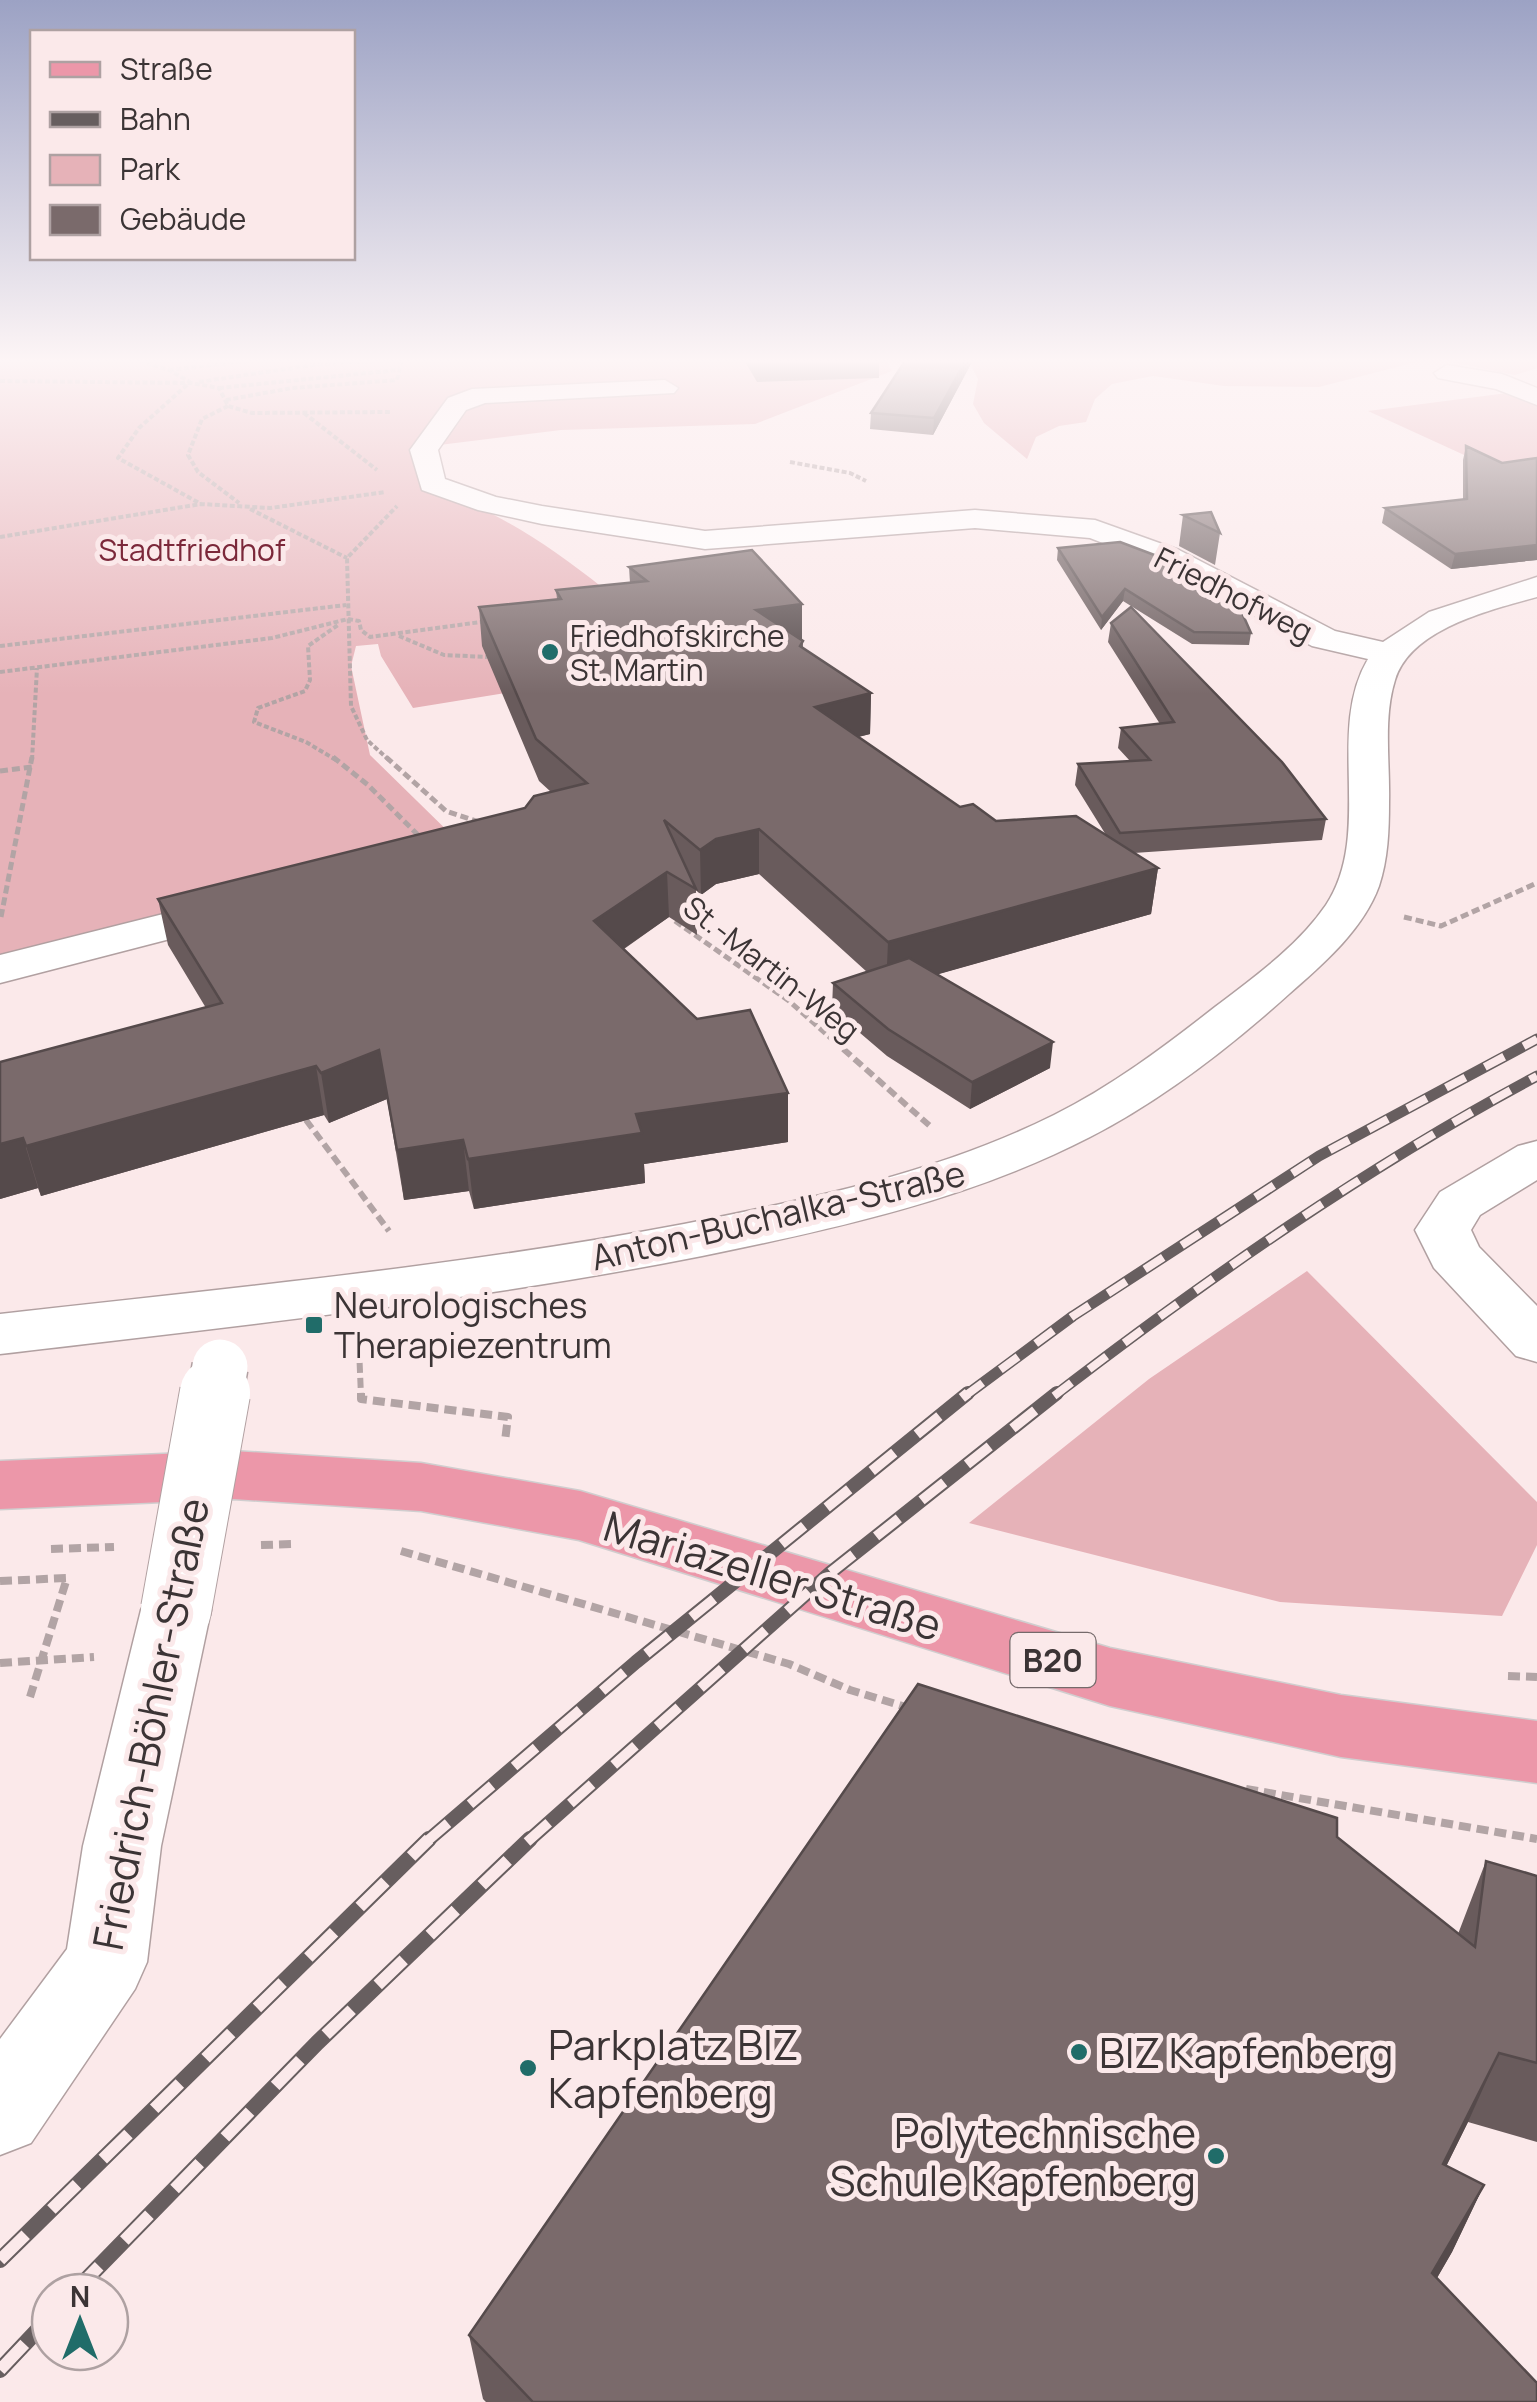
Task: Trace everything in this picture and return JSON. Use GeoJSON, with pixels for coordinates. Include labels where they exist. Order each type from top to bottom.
{"type":"FeatureCollection","features":[{"type":"Feature","properties":{"kind":"main road","name":"Mariazeller Straße"},"geometry":{"type":"LineString","coordinates":[[0,1485],[233,1475],[421,1487],[580,1516],[1110,1676],[1341,1726],[1537,1752]]}},
{"type":"Feature","properties":{"kind":"street"},"geometry":{"type":"LineString","coordinates":[[429,470],[432,484]]}},
{"type":"Feature","properties":{"kind":"street","name":"Friedhofweg"},"geometry":{"type":"LineString","coordinates":[[432,484],[489,504],[542,516],[704,540],[975,520],[1094,530],[1168,557],[1324,639],[1388,653]]}},
{"type":"Feature","properties":{"kind":"street"},"geometry":{"type":"LineString","coordinates":[[1388,653],[1435,624],[1499,597],[1537,588]]}},
{"type":"Feature","properties":{"kind":"street","name":"Anton-Buchalka-Straße"},"geometry":{"type":"LineString","coordinates":[[0,1334],[225,1337],[495,1275],[791,1220],[978,1170],[1085,1122],[1170,1066],[1302,958],[1350,903],[1367,856],[1375,684],[1388,653]]}},
{"type":"Feature","properties":{"kind":"street"},"geometry":{"type":"LineString","coordinates":[[0,969],[283,897]]}},
{"type":"Feature","properties":{"kind":"street"},"geometry":{"type":"LineString","coordinates":[[1537,1157],[1459,1204],[1443,1230],[1454,1255],[1537,1342]]}},
{"type":"Feature","properties":{"kind":"street","name":"Friedrich-Böhler-Straße"},"geometry":{"type":"LineString","coordinates":[[0,2112],[106,1962],[122,1846],[170,1632],[225,1337]]}},
{"type":"Feature","properties":{"kind":"path"},"geometry":{"type":"LineString","coordinates":[[140,470],[200,504]]}},
{"type":"Feature","properties":{"kind":"path"},"geometry":{"type":"LineString","coordinates":[[197,470],[241,505],[347,558]]}},
{"type":"Feature","properties":{"kind":"path"},"geometry":{"type":"LineString","coordinates":[[0,537],[200,504],[270,508],[432,484]]}},
{"type":"Feature","properties":{"kind":"path"},"geometry":{"type":"LineString","coordinates":[[432,484],[399,504],[347,558],[350,706],[367,740],[446,811],[488,824],[472,828]]}},
{"type":"Feature","properties":{"kind":"path"},"geometry":{"type":"LineString","coordinates":[[0,646],[347,604]]}},
{"type":"Feature","properties":{"kind":"path"},"geometry":{"type":"LineString","coordinates":[[348,619],[308,646],[310,680],[305,691],[258,708],[254,722],[306,742],[355,772],[424,840]]}},
{"type":"Feature","properties":{"kind":"path"},"geometry":{"type":"LineString","coordinates":[[0,672],[272,638],[348,619],[358,621],[370,637],[496,619]]}},
{"type":"Feature","properties":{"kind":"path"},"geometry":{"type":"LineString","coordinates":[[398,636],[444,655],[487,657]]}},
{"type":"Feature","properties":{"kind":"path"},"geometry":{"type":"LineString","coordinates":[[0,923],[32,767],[37,668]]}},
{"type":"Feature","properties":{"kind":"path"},"geometry":{"type":"LineString","coordinates":[[0,771],[32,767]]}},
{"type":"Feature","properties":{"kind":"path"},"geometry":{"type":"LineString","coordinates":[[1350,903],[1440,926],[1537,883]]}},
{"type":"Feature","properties":{"kind":"path","name":"St.-Martin-Weg"},"geometry":{"type":"LineString","coordinates":[[674,920],[788,1001],[978,1170]]}},
{"type":"Feature","properties":{"kind":"path"},"geometry":{"type":"LineString","coordinates":[[306,1120],[397,1242]]}},
{"type":"Feature","properties":{"kind":"path"},"geometry":{"type":"LineString","coordinates":[[359,1345],[360,1399],[508,1417],[504,1447]]}},
{"type":"Feature","properties":{"kind":"path"},"geometry":{"type":"LineString","coordinates":[[256,1545],[314,1545]]}},
{"type":"Feature","properties":{"kind":"path"},"geometry":{"type":"LineString","coordinates":[[42,1549],[120,1547]]}},
{"type":"Feature","properties":{"kind":"path"},"geometry":{"type":"LineString","coordinates":[[394,1549],[789,1664],[850,1690],[922,1712]]}},
{"type":"Feature","properties":{"kind":"path"},"geometry":{"type":"LineString","coordinates":[[0,1581],[67,1578],[30,1696]]}},
{"type":"Feature","properties":{"kind":"path"},"geometry":{"type":"LineString","coordinates":[[0,1663],[42,1660],[170,1632]]}},
{"type":"Feature","properties":{"kind":"path"},"geometry":{"type":"LineString","coordinates":[[1234,1787],[1537,1840]]}},
{"type":"Feature","properties":{"kind":"green space","name":"Stadtfriedhof"},"geometry":{"type":"Polygon","coordinates":[[[0,470],[416,470],[430,490],[494,515],[572,564],[691,663],[413,708],[381,656],[378,644],[356,646],[351,666],[370,755],[463,846],[0,956],[0,470]]]}},
{"type":"Feature","properties":{"kind":"green space"},"geometry":{"type":"Polygon","coordinates":[[[1307,1271],[1537,1502],[1537,1545],[1502,1616],[1280,1602],[969,1523],[1149,1379],[1307,1271]]]}},
{"type":"Feature","properties":{"kind":"building"},"geometry":{"type":"Polygon","coordinates":[[[1466,470],[1537,470],[1537,545],[1455,554],[1385,508],[1467,499],[1466,470]]]}},
{"type":"Feature","properties":{"kind":"building"},"geometry":{"type":"Polygon","coordinates":[[[1211,512],[1220,533],[1183,515],[1211,512]]]}},
{"type":"Feature","properties":{"kind":"building"},"geometry":{"type":"Polygon","coordinates":[[[1120,542],[1157,556],[1235,597],[1251,633],[1194,632],[1125,589],[1102,617],[1058,548],[1120,542]]]}},
{"type":"Feature","properties":{"kind":"building"},"geometry":{"type":"Polygon","coordinates":[[[752,550],[802,604],[756,610],[803,641],[800,646],[871,693],[815,707],[960,807],[973,804],[996,821],[1076,816],[1158,868],[888,942],[759,829],[716,839],[700,850],[664,820],[696,889],[667,872],[594,921],[697,1019],[750,1010],[788,1093],[636,1114],[642,1133],[468,1159],[463,1140],[397,1150],[379,1050],[321,1073],[316,1066],[26,1146],[23,1138],[0,1144],[0,1062],[222,1003],[158,899],[525,808],[534,796],[587,783],[536,739],[479,607],[561,599],[556,590],[647,581],[629,567],[752,550]]]}},
{"type":"Feature","properties":{"kind":"building"},"geometry":{"type":"Polygon","coordinates":[[[1131,607],[1282,762],[1326,819],[1120,833],[1078,764],[1150,760],[1121,728],[1174,722],[1111,623],[1131,607]]]}},
{"type":"Feature","properties":{"kind":"building"},"geometry":{"type":"Polygon","coordinates":[[[909,958],[1053,1042],[972,1082],[888,1029],[833,983],[909,958]]]}},
{"type":"Feature","properties":{"kind":"building","name":"BIZ Kapfenberg"},"geometry":{"type":"Polygon","coordinates":[[[918,1684],[1337,1818],[1337,1837],[1475,1947],[1486,1861],[1537,1876],[1537,2063],[1499,2053],[1443,2164],[1484,2185],[1432,2273],[1537,2383],[1537,2402],[533,2402],[469,2335],[918,1684]]]}},
{"type":"Feature","properties":{"kind":"railway"},"geometry":{"type":"LineString","coordinates":[[965,1396],[1073,1316],[1319,1156],[1537,1039],[1533,1041]]}},
{"type":"Feature","properties":{"kind":"railway"},"geometry":{"type":"LineString","coordinates":[[1054,1396],[1289,1226],[1411,1148],[1537,1076]]}},
{"type":"Feature","properties":{"kind":"railway"},"geometry":{"type":"LineString","coordinates":[[426,1842],[636,1662],[968,1393]]}},
{"type":"Feature","properties":{"kind":"railway"},"geometry":{"type":"LineString","coordinates":[[527,1842],[830,1573],[1057,1393]]}},
{"type":"Feature","properties":{"kind":"railway"},"geometry":{"type":"LineString","coordinates":[[0,2260],[429,1839]]}},
{"type":"Feature","properties":{"kind":"railway"},"geometry":{"type":"LineString","coordinates":[[94,2272],[317,2043],[530,1839]]}},
{"type":"Feature","properties":{"kind":"railway"},"geometry":{"type":"LineString","coordinates":[[0,2370],[30,2338]]}},
{"type":"Feature","properties":{"kind":"place","name":"Friedhofskirche St. Martin"},"geometry":{"type":"Point","coordinates":[550,652]}},
{"type":"Feature","properties":{"kind":"place","name":"Neurologisches Therapiezentrum"},"geometry":{"type":"Point","coordinates":[314,1325]}},
{"type":"Feature","properties":{"kind":"place","name":"BIZ Kapfenberg"},"geometry":{"type":"Point","coordinates":[1079,2052]}},
{"type":"Feature","properties":{"kind":"place","name":"Parkplatz BIZ Kapfenberg"},"geometry":{"type":"Point","coordinates":[528,2068]}},
{"type":"Feature","properties":{"kind":"place","name":"Polytechnische Schule Kapfenberg"},"geometry":{"type":"Point","coordinates":[1216,2156]}}]}
